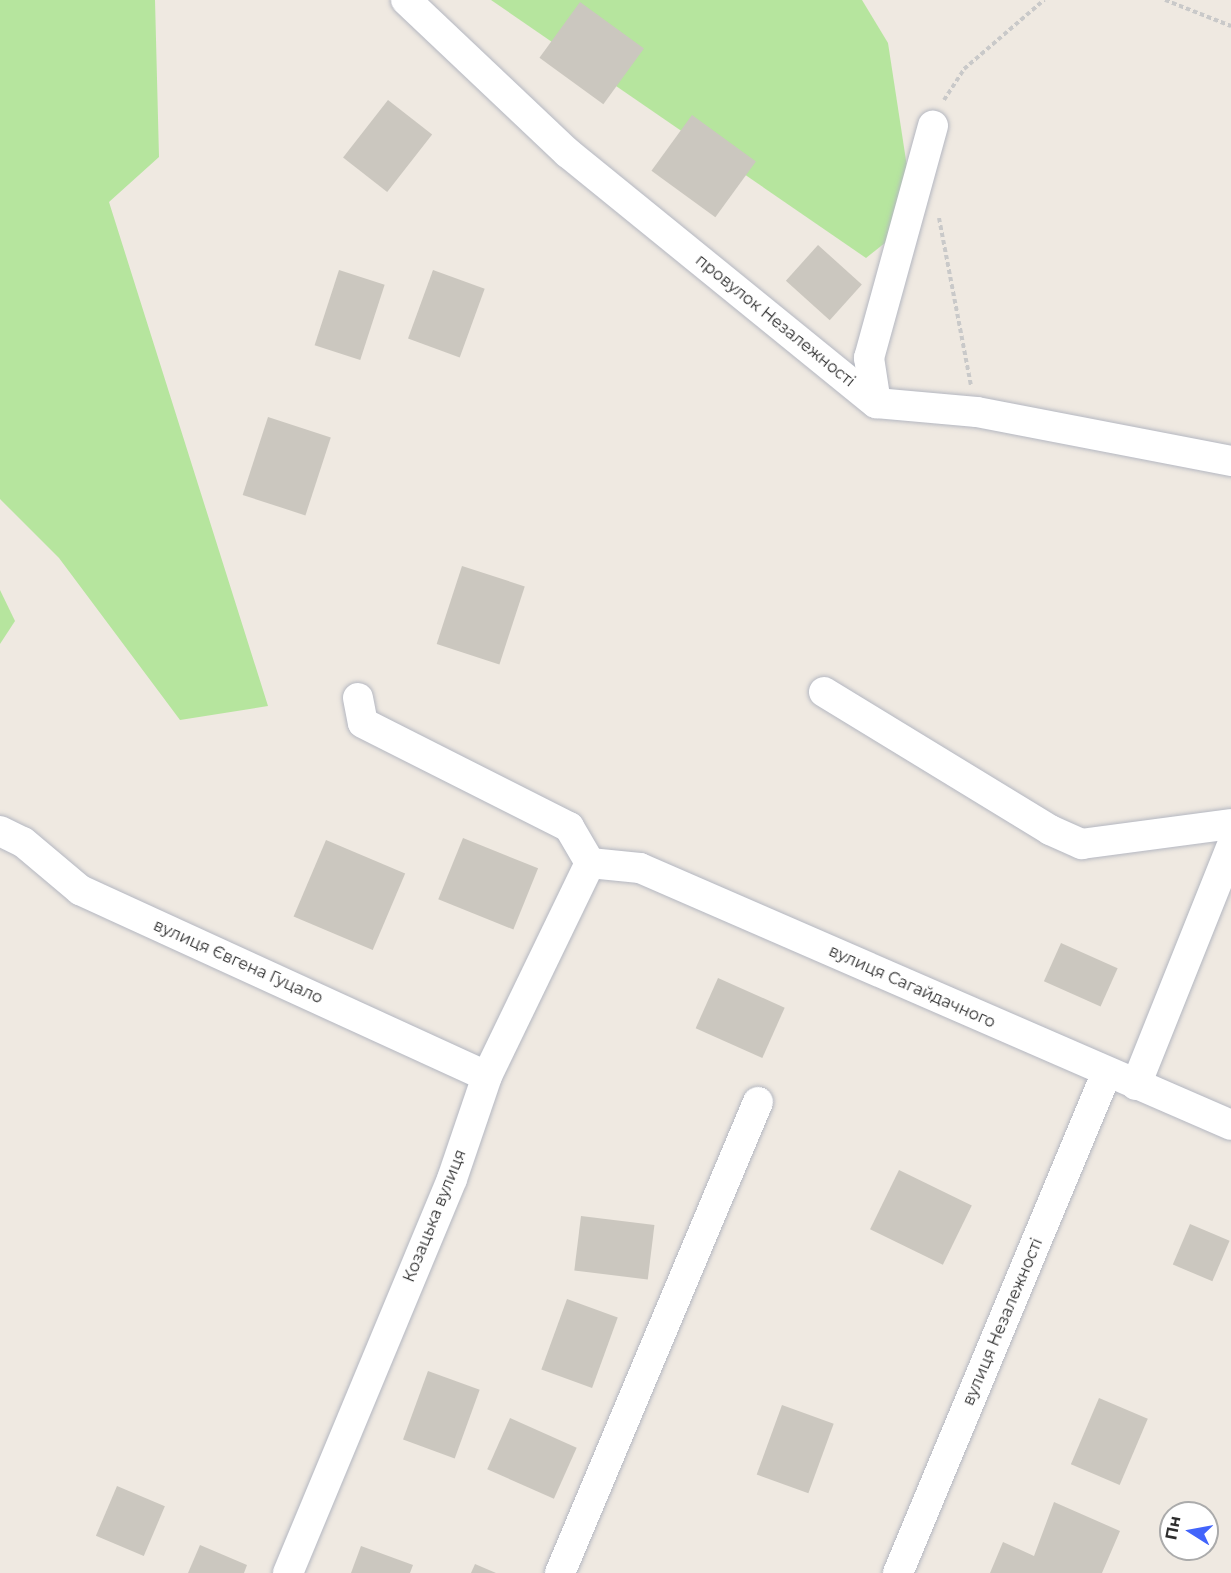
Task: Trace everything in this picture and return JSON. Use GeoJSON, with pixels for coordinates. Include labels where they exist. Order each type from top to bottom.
{"type":"FeatureCollection","features":[{"type":"Feature","properties":{"kind":"street","name":"провулок Незалежності"},"geometry":{"type":"LineString","coordinates":[[406,0],[568,153],[876,403]]}},
{"type":"Feature","properties":{"kind":"street"},"geometry":{"type":"LineString","coordinates":[[933,126],[869,358],[876,403],[977,412],[1231,461]]}},
{"type":"Feature","properties":{"kind":"street"},"geometry":{"type":"LineString","coordinates":[[824,692],[1050,830],[1082,844],[1231,824]]}},
{"type":"Feature","properties":{"kind":"street"},"geometry":{"type":"LineString","coordinates":[[358,698],[363,723],[569,827],[590,863]]}},
{"type":"Feature","properties":{"kind":"street","name":"вулиця Євгена Гуцало"},"geometry":{"type":"LineString","coordinates":[[0,831],[22,842],[80,890],[487,1076]]}},
{"type":"Feature","properties":{"kind":"street"},"geometry":{"type":"LineString","coordinates":[[1136,1084],[1231,847]]}},
{"type":"Feature","properties":{"kind":"street","name":"вулиця Сагайдачного"},"geometry":{"type":"LineString","coordinates":[[590,863],[640,868],[1231,1125]]}},
{"type":"Feature","properties":{"kind":"street","name":"Козацька вулиця"},"geometry":{"type":"LineString","coordinates":[[288,1573],[452,1179],[487,1076],[590,863]]}},
{"type":"Feature","properties":{"kind":"street","name":"вулиця Незалежності"},"geometry":{"type":"LineString","coordinates":[[898,1573],[1107,1072]]}},
{"type":"Feature","properties":{"kind":"street"},"geometry":{"type":"LineString","coordinates":[[560,1573],[758,1102]]}},
{"type":"Feature","properties":{"kind":"path"},"geometry":{"type":"LineString","coordinates":[[933,126],[964,69],[1037,0]]}},
{"type":"Feature","properties":{"kind":"path"},"geometry":{"type":"LineString","coordinates":[[1028,9],[1044,0]]}},
{"type":"Feature","properties":{"kind":"path"},"geometry":{"type":"LineString","coordinates":[[1165,0],[1231,26]]}},
{"type":"Feature","properties":{"kind":"path"},"geometry":{"type":"LineString","coordinates":[[936,204],[977,412]]}},
{"type":"Feature","properties":{"kind":"green space"},"geometry":{"type":"Polygon","coordinates":[[[0,0],[155,0],[159,157],[109,202],[268,706],[180,720],[59,558],[0,499],[0,0]]]}},
{"type":"Feature","properties":{"kind":"green space"},"geometry":{"type":"Polygon","coordinates":[[[491,0],[862,0],[888,43],[915,219],[866,258],[491,0]]]}},
{"type":"Feature","properties":{"kind":"green space"},"geometry":{"type":"Polygon","coordinates":[[[0,590],[15,621],[0,644],[0,590]]]}},
{"type":"Feature","properties":{"kind":"building"},"geometry":{"type":"Polygon","coordinates":[[[580,2],[644,48],[603,104],[539,58],[580,2]]]}},
{"type":"Feature","properties":{"kind":"building"},"geometry":{"type":"Polygon","coordinates":[[[388,100],[432,134],[387,192],[343,158],[388,100]]]}},
{"type":"Feature","properties":{"kind":"building"},"geometry":{"type":"Polygon","coordinates":[[[692,115],[756,161],[715,217],[651,171],[692,115]]]}},
{"type":"Feature","properties":{"kind":"building"},"geometry":{"type":"Polygon","coordinates":[[[818,245],[862,284],[830,320],[786,281],[818,245]]]}},
{"type":"Feature","properties":{"kind":"building"},"geometry":{"type":"Polygon","coordinates":[[[339,270],[385,285],[360,360],[315,345],[339,270]]]}},
{"type":"Feature","properties":{"kind":"building"},"geometry":{"type":"Polygon","coordinates":[[[433,270],[485,289],[460,357],[408,339],[433,270]]]}},
{"type":"Feature","properties":{"kind":"building"},"geometry":{"type":"Polygon","coordinates":[[[268,417],[331,437],[305,515],[243,495],[268,417]]]}},
{"type":"Feature","properties":{"kind":"building"},"geometry":{"type":"Polygon","coordinates":[[[462,566],[525,586],[499,664],[437,644],[462,566]]]}},
{"type":"Feature","properties":{"kind":"building"},"geometry":{"type":"Polygon","coordinates":[[[463,838],[538,868],[513,930],[438,899],[463,838]]]}},
{"type":"Feature","properties":{"kind":"building"},"geometry":{"type":"Polygon","coordinates":[[[326,840],[405,874],[373,950],[294,916],[326,840]]]}},
{"type":"Feature","properties":{"kind":"building"},"geometry":{"type":"Polygon","coordinates":[[[1061,943],[1118,968],[1101,1007],[1044,981],[1061,943]]]}},
{"type":"Feature","properties":{"kind":"building"},"geometry":{"type":"Polygon","coordinates":[[[718,978],[785,1008],[762,1058],[696,1028],[718,978]]]}},
{"type":"Feature","properties":{"kind":"building"},"geometry":{"type":"Polygon","coordinates":[[[899,1170],[972,1206],[943,1265],[870,1229],[899,1170]]]}},
{"type":"Feature","properties":{"kind":"building"},"geometry":{"type":"Polygon","coordinates":[[[581,1216],[654,1225],[648,1280],[574,1271],[581,1216]]]}},
{"type":"Feature","properties":{"kind":"building"},"geometry":{"type":"Polygon","coordinates":[[[1190,1224],[1230,1241],[1212,1281],[1173,1265],[1190,1224]]]}},
{"type":"Feature","properties":{"kind":"building"},"geometry":{"type":"Polygon","coordinates":[[[567,1299],[618,1317],[592,1388],[541,1369],[567,1299]]]}},
{"type":"Feature","properties":{"kind":"building"},"geometry":{"type":"Polygon","coordinates":[[[428,1371],[480,1390],[455,1458],[403,1440],[428,1371]]]}},
{"type":"Feature","properties":{"kind":"building"},"geometry":{"type":"Polygon","coordinates":[[[1099,1398],[1148,1419],[1120,1485],[1071,1464],[1099,1398]]]}},
{"type":"Feature","properties":{"kind":"building"},"geometry":{"type":"Polygon","coordinates":[[[782,1405],[834,1424],[808,1493],[757,1475],[782,1405]]]}},
{"type":"Feature","properties":{"kind":"building"},"geometry":{"type":"Polygon","coordinates":[[[510,1418],[577,1448],[554,1499],[487,1469],[510,1418]]]}},
{"type":"Feature","properties":{"kind":"building"},"geometry":{"type":"Polygon","coordinates":[[[117,1486],[165,1506],[144,1556],[96,1536],[117,1486]]]}},
{"type":"Feature","properties":{"kind":"building"},"geometry":{"type":"Polygon","coordinates":[[[1054,1502],[1120,1531],[1102,1573],[990,1573],[1003,1542],[1034,1556],[1054,1502]]]}},
{"type":"Feature","properties":{"kind":"building"},"geometry":{"type":"Polygon","coordinates":[[[200,1545],[247,1565],[244,1573],[188,1573],[200,1545]]]}},
{"type":"Feature","properties":{"kind":"building"},"geometry":{"type":"Polygon","coordinates":[[[361,1546],[413,1565],[410,1573],[351,1573],[361,1546]]]}},
{"type":"Feature","properties":{"kind":"building"},"geometry":{"type":"Polygon","coordinates":[[[475,1564],[496,1573],[471,1573],[475,1564]]]}}]}
